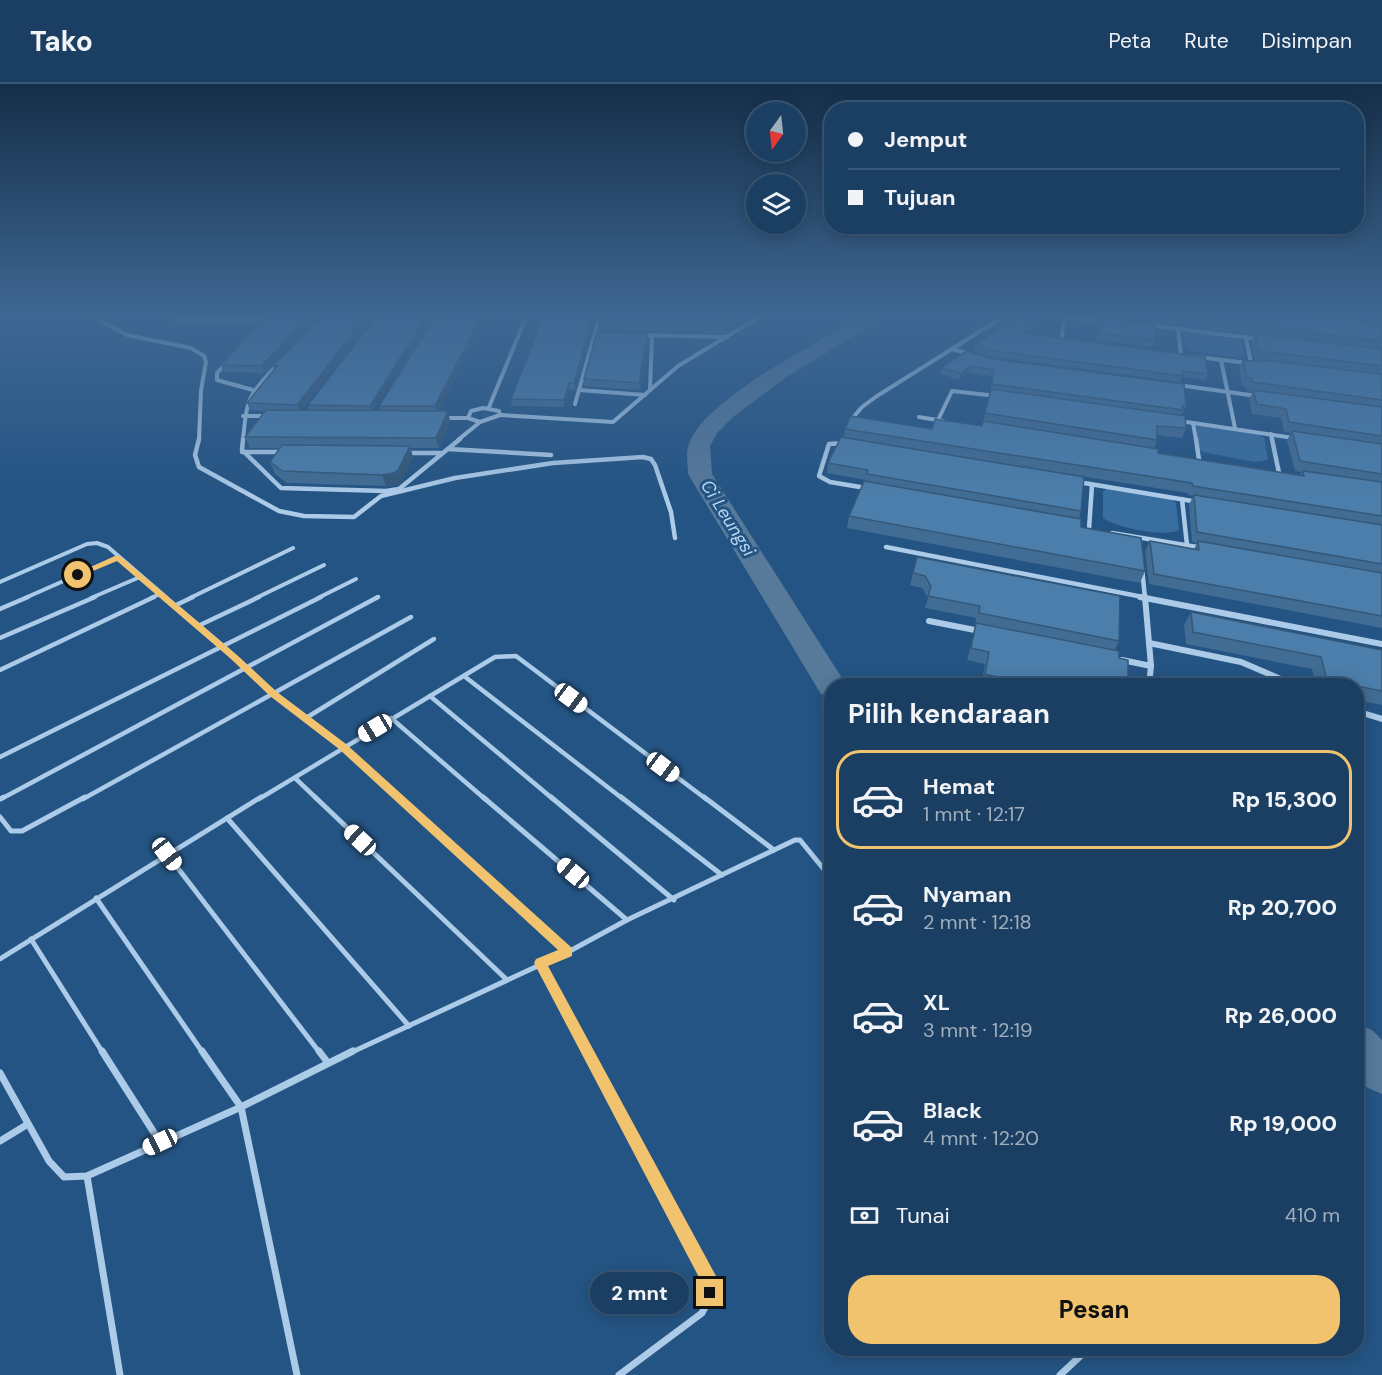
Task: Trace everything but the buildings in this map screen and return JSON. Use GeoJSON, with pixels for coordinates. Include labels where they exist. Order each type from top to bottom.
{"type":"FeatureCollection","features":[{"type":"Feature","properties":{"kind":"street"},"geometry":{"type":"LineString","coordinates":[[204,375],[196,461],[199,467],[279,511],[304,516],[345,518],[360,514],[372,501],[381,496],[455,478],[553,463],[648,458],[655,465],[671,512],[675,538]]}},
{"type":"Feature","properties":{"kind":"street"},"geometry":{"type":"LineString","coordinates":[[217,375],[217,380],[254,390]]}},
{"type":"Feature","properties":{"kind":"street"},"geometry":{"type":"LineString","coordinates":[[268,375],[254,390],[243,416],[242,452],[281,488],[386,490],[403,486],[480,422],[500,415],[608,423],[616,420],[667,375]]}},
{"type":"Feature","properties":{"kind":"street"},"geometry":{"type":"LineString","coordinates":[[489,407],[502,375]]}},
{"type":"Feature","properties":{"kind":"street"},"geometry":{"type":"LineString","coordinates":[[575,404],[583,375]]}},
{"type":"Feature","properties":{"kind":"street"},"geometry":{"type":"LineString","coordinates":[[650,390],[651,375]]}},
{"type":"Feature","properties":{"kind":"street"},"geometry":{"type":"LineString","coordinates":[[850,421],[862,407],[910,375]]}},
{"type":"Feature","properties":{"kind":"street"},"geometry":{"type":"LineString","coordinates":[[1224,375],[1235,428]]}},
{"type":"Feature","properties":{"kind":"street"},"geometry":{"type":"LineString","coordinates":[[1168,384],[1260,396]]}},
{"type":"Feature","properties":{"kind":"street"},"geometry":{"type":"LineString","coordinates":[[579,390],[645,395]]}},
{"type":"Feature","properties":{"kind":"street"},"geometry":{"type":"LineString","coordinates":[[938,420],[954,390],[1005,397]]}},
{"type":"Feature","properties":{"kind":"street"},"geometry":{"type":"LineString","coordinates":[[468,418],[471,411],[489,407],[499,411],[500,415]]}},
{"type":"Feature","properties":{"kind":"street"},"geometry":{"type":"LineString","coordinates":[[243,416],[279,416]]}},
{"type":"Feature","properties":{"kind":"street"},"geometry":{"type":"LineString","coordinates":[[431,417],[468,418],[480,422]]}},
{"type":"Feature","properties":{"kind":"street"},"geometry":{"type":"LineString","coordinates":[[919,417],[950,422]]}},
{"type":"Feature","properties":{"kind":"street"},"geometry":{"type":"LineString","coordinates":[[1169,419],[1304,439]]}},
{"type":"Feature","properties":{"kind":"street"},"geometry":{"type":"LineString","coordinates":[[1193,423],[1198,460]]}},
{"type":"Feature","properties":{"kind":"street"},"geometry":{"type":"LineString","coordinates":[[1271,434],[1279,473]]}},
{"type":"Feature","properties":{"kind":"street"},"geometry":{"type":"LineString","coordinates":[[849,444],[837,442],[829,444],[819,476],[830,482],[877,490]]}},
{"type":"Feature","properties":{"kind":"street"},"geometry":{"type":"LineString","coordinates":[[448,449],[551,455]]}},
{"type":"Feature","properties":{"kind":"street"},"geometry":{"type":"LineString","coordinates":[[242,452],[296,452]]}},
{"type":"Feature","properties":{"kind":"street"},"geometry":{"type":"LineString","coordinates":[[396,453],[441,453]]}},
{"type":"Feature","properties":{"kind":"street"},"geometry":{"type":"LineString","coordinates":[[1187,458],[1210,462]]}},
{"type":"Feature","properties":{"kind":"street"},"geometry":{"type":"LineString","coordinates":[[1268,471],[1291,475]]}},
{"type":"Feature","properties":{"kind":"street"},"geometry":{"type":"LineString","coordinates":[[1069,481],[1205,503]]}},
{"type":"Feature","properties":{"kind":"street"},"geometry":{"type":"LineString","coordinates":[[1089,529],[1092,485]]}},
{"type":"Feature","properties":{"kind":"street"},"geometry":{"type":"LineString","coordinates":[[1182,500],[1187,545]]}},
{"type":"Feature","properties":{"kind":"street"},"geometry":{"type":"LineString","coordinates":[[1077,527],[1099,531]]}},
{"type":"Feature","properties":{"kind":"street"},"geometry":{"type":"LineString","coordinates":[[1109,532],[1210,549]]}},
{"type":"Feature","properties":{"kind":"street"},"geometry":{"type":"LineString","coordinates":[[1138,537],[1140,549]]}},
{"type":"Feature","properties":{"kind":"street"},"geometry":{"type":"LineString","coordinates":[[886,547],[1146,596],[1382,644]]}},
{"type":"Feature","properties":{"kind":"street"},"geometry":{"type":"LineString","coordinates":[[1142,561],[1151,666],[1150,678]]}},
{"type":"Feature","properties":{"kind":"street"},"geometry":{"type":"LineString","coordinates":[[929,621],[987,633]]}},
{"type":"Feature","properties":{"kind":"street"},"geometry":{"type":"LineString","coordinates":[[1149,643],[1241,662],[1278,678]]}},
{"type":"Feature","properties":{"kind":"street"},"geometry":{"type":"LineString","coordinates":[[1116,659],[1151,666]]}},
{"type":"Feature","properties":{"kind":"street"},"geometry":{"type":"LineString","coordinates":[[1364,713],[1382,719]]}},
{"type":"Feature","properties":{"kind":"lane"},"geometry":{"type":"LineString","coordinates":[[0,582],[97,542],[105,543],[140,577],[246,667],[273,694],[342,747],[568,952]]}},
{"type":"Feature","properties":{"kind":"lane"},"geometry":{"type":"LineString","coordinates":[[174,606],[293,548]]}},
{"type":"Feature","properties":{"kind":"lane"},"geometry":{"type":"LineString","coordinates":[[0,609],[118,557]]}},
{"type":"Feature","properties":{"kind":"lane"},"geometry":{"type":"LineString","coordinates":[[198,626],[324,565]]}},
{"type":"Feature","properties":{"kind":"lane"},"geometry":{"type":"LineString","coordinates":[[0,638],[140,577]]}},
{"type":"Feature","properties":{"kind":"lane"},"geometry":{"type":"LineString","coordinates":[[0,757],[356,579]]}},
{"type":"Feature","properties":{"kind":"lane"},"geometry":{"type":"LineString","coordinates":[[0,670],[160,594]]}},
{"type":"Feature","properties":{"kind":"lane"},"geometry":{"type":"LineString","coordinates":[[0,799],[378,597]]}},
{"type":"Feature","properties":{"kind":"lane"},"geometry":{"type":"LineString","coordinates":[[0,817],[11,831],[22,831],[411,617]]}},
{"type":"Feature","properties":{"kind":"lane"},"geometry":{"type":"LineString","coordinates":[[306,718],[434,639]]}},
{"type":"Feature","properties":{"kind":"lane"},"geometry":{"type":"LineString","coordinates":[[0,959],[342,747],[495,657],[516,656],[774,850]]}},
{"type":"Feature","properties":{"kind":"lane"},"geometry":{"type":"LineString","coordinates":[[464,676],[722,875]]}},
{"type":"Feature","properties":{"kind":"lane"},"geometry":{"type":"LineString","coordinates":[[430,696],[674,900]]}},
{"type":"Feature","properties":{"kind":"lane"},"geometry":{"type":"LineString","coordinates":[[391,718],[627,920]]}},
{"type":"Feature","properties":{"kind":"lane"},"geometry":{"type":"LineString","coordinates":[[295,778],[507,979]]}},
{"type":"Feature","properties":{"kind":"lane"},"geometry":{"type":"LineString","coordinates":[[227,818],[409,1026]]}},
{"type":"Feature","properties":{"kind":"lane"},"geometry":{"type":"LineString","coordinates":[[0,1073],[49,1161],[64,1177],[87,1176],[241,1107],[328,1063],[568,952],[627,920],[674,900],[774,850],[800,840],[824,869]]}},
{"type":"Feature","properties":{"kind":"lane"},"geometry":{"type":"LineString","coordinates":[[167,854],[328,1063]]}},
{"type":"Feature","properties":{"kind":"lane"},"geometry":{"type":"LineString","coordinates":[[96,898],[241,1107],[297,1375]]}},
{"type":"Feature","properties":{"kind":"lane"},"geometry":{"type":"LineString","coordinates":[[31,939],[160,1142]]}},
{"type":"Feature","properties":{"kind":"lane"},"geometry":{"type":"LineString","coordinates":[[540,963],[710,1282],[707,1303],[702,1313],[619,1375]]}},
{"type":"Feature","properties":{"kind":"lane"},"geometry":{"type":"LineString","coordinates":[[0,1141],[28,1124]]}},
{"type":"Feature","properties":{"kind":"lane"},"geometry":{"type":"LineString","coordinates":[[87,1176],[120,1375]]}},
{"type":"Feature","properties":{"kind":"lane"},"geometry":{"type":"LineString","coordinates":[[1060,1375],[1080,1356]]}},
{"type":"Feature","properties":{"kind":"shaded area"},"geometry":{"type":"Polygon","coordinates":[[[1202,425],[1259,435],[1264,438],[1268,460],[1254,462],[1203,452],[1198,449],[1196,427],[1202,425]]]}},
{"type":"Feature","properties":{"kind":"shaded area"},"geometry":{"type":"Polygon","coordinates":[[[1109,488],[1170,498],[1176,503],[1179,530],[1163,533],[1152,532],[1118,525],[1103,518],[1103,491],[1109,488]]]}},
{"type":"Feature","properties":{"kind":"waterway","name":"Ci Leungsi"},"geometry":{"type":"LineString","coordinates":[[776,375],[725,412],[708,430],[699,446],[700,474],[827,678]]}},
{"type":"Feature","properties":{"kind":"waterway","name":"Ci Leungsi"},"geometry":{"type":"LineString","coordinates":[[1364,1054],[1382,1071]]}},
{"type":"Feature","properties":{"kind":"route"},"geometry":{"type":"LineString","coordinates":[[78,575],[118,557],[246,667],[273,694],[342,747],[568,952],[540,963],[710,1282],[710,1293]]}}]}
